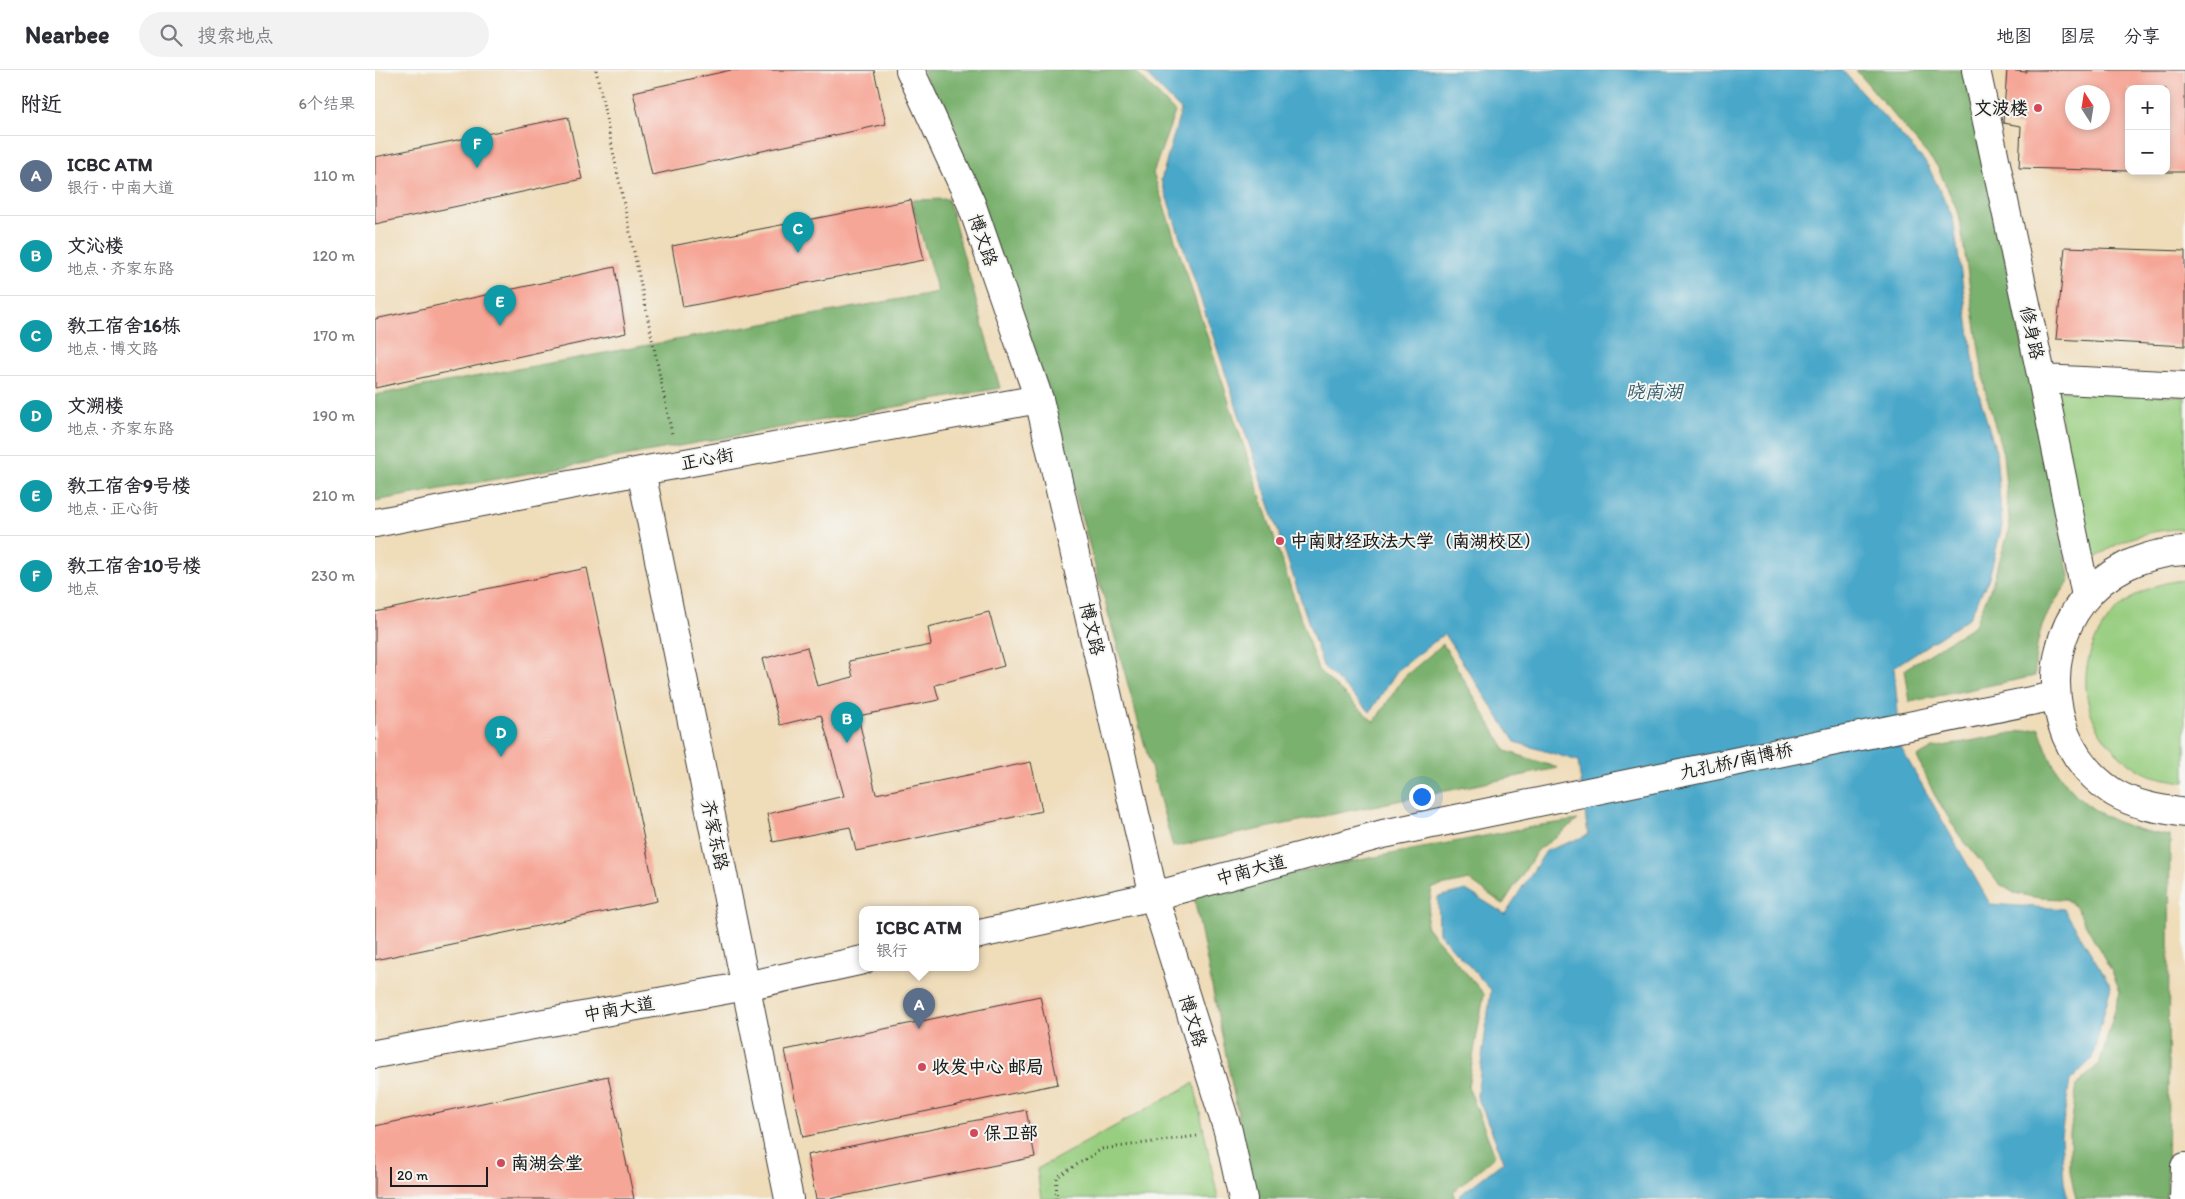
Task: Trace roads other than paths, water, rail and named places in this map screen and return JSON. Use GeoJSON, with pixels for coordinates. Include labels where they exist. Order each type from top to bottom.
{"type":"FeatureCollection","features":[{"type":"Feature","properties":{"kind":"street","name":"博文路"},"geometry":{"type":"LineString","coordinates":[[910,70],[971,204],[1039,399],[1153,896],[1228,1132],[1243,1199]]}},
{"type":"Feature","properties":{"kind":"street","name":"修身路"},"geometry":{"type":"LineString","coordinates":[[1976,70],[2086,596]]}},
{"type":"Feature","properties":{"kind":"street"},"geometry":{"type":"LineString","coordinates":[[2042,379],[2185,386]]}},
{"type":"Feature","properties":{"kind":"street","name":"正心街"},"geometry":{"type":"LineString","coordinates":[[375,523],[641,471],[1039,399]]}},
{"type":"Feature","properties":{"kind":"street","name":"齐家东路"},"geometry":{"type":"LineString","coordinates":[[641,471],[789,1199]]}},
{"type":"Feature","properties":{"kind":"street"},"geometry":{"type":"LineString","coordinates":[[2185,551],[2155,554],[2133,561],[2116,571],[2086,596],[2067,623],[2057,654],[2055,696],[2061,727],[2070,746],[2097,779],[2112,791],[2132,802],[2149,808],[2185,813]]}},
{"type":"Feature","properties":{"kind":"street","name":"九孔桥/南博桥"},"geometry":{"type":"LineString","coordinates":[[1527,805],[2055,696]]}},
{"type":"Feature","properties":{"kind":"street","name":"中南大道"},"geometry":{"type":"LineString","coordinates":[[979,934],[1153,896],[1383,834],[1527,805]]}},
{"type":"Feature","properties":{"kind":"street","name":"中南大道"},"geometry":{"type":"LineString","coordinates":[[375,1054],[746,986],[859,961]]}},
{"type":"Feature","properties":{"kind":"street"},"geometry":{"type":"LineString","coordinates":[[2184,1199],[2185,1168]]}},
{"type":"Feature","properties":{"kind":"water","name":"晓南湖"},"geometry":{"type":"Polygon","coordinates":[[[1142,70],[1773,70],[1775,74],[1785,70],[1842,70],[1927,164],[1953,218],[1978,391],[1996,452],[2002,526],[1989,578],[1969,618],[1894,667],[1901,748],[1990,904],[2064,909],[2111,986],[2092,1059],[2070,1081],[2061,1136],[2064,1182],[2068,1199],[1460,1199],[1459,1196],[1504,1161],[1477,1096],[1491,990],[1439,933],[1438,897],[1466,890],[1505,914],[1546,851],[1588,835],[1578,761],[1515,742],[1444,634],[1397,671],[1370,712],[1323,666],[1161,180],[1181,110],[1142,70]]]}},
{"type":"Feature","properties":{"kind":"place","name":"文波楼"},"geometry":{"type":"Point","coordinates":[2038,108]}},
{"type":"Feature","properties":{"kind":"place","name":"教工宿舍10号楼"},"geometry":{"type":"Point","coordinates":[477,168]}},
{"type":"Feature","properties":{"kind":"place","name":"教工宿舍16栋"},"geometry":{"type":"Point","coordinates":[798,253]}},
{"type":"Feature","properties":{"kind":"place","name":"教工宿舍9号楼"},"geometry":{"type":"Point","coordinates":[500,326]}},
{"type":"Feature","properties":{"kind":"place","name":"中南财经政法大学（南湖校区）"},"geometry":{"type":"Point","coordinates":[1280,541]}},
{"type":"Feature","properties":{"kind":"place","name":"文沁楼"},"geometry":{"type":"Point","coordinates":[847,743]}},
{"type":"Feature","properties":{"kind":"place","name":"文溯楼"},"geometry":{"type":"Point","coordinates":[501,757]}},
{"type":"Feature","properties":{"kind":"place","name":"ICBC ATM"},"geometry":{"type":"Point","coordinates":[919,1029]}},
{"type":"Feature","properties":{"kind":"place","name":"收发中心 邮局"},"geometry":{"type":"Point","coordinates":[922,1067]}},
{"type":"Feature","properties":{"kind":"place","name":"保卫部"},"geometry":{"type":"Point","coordinates":[974,1133]}},
{"type":"Feature","properties":{"kind":"place","name":"南湖会堂"},"geometry":{"type":"Point","coordinates":[501,1163]}}]}
